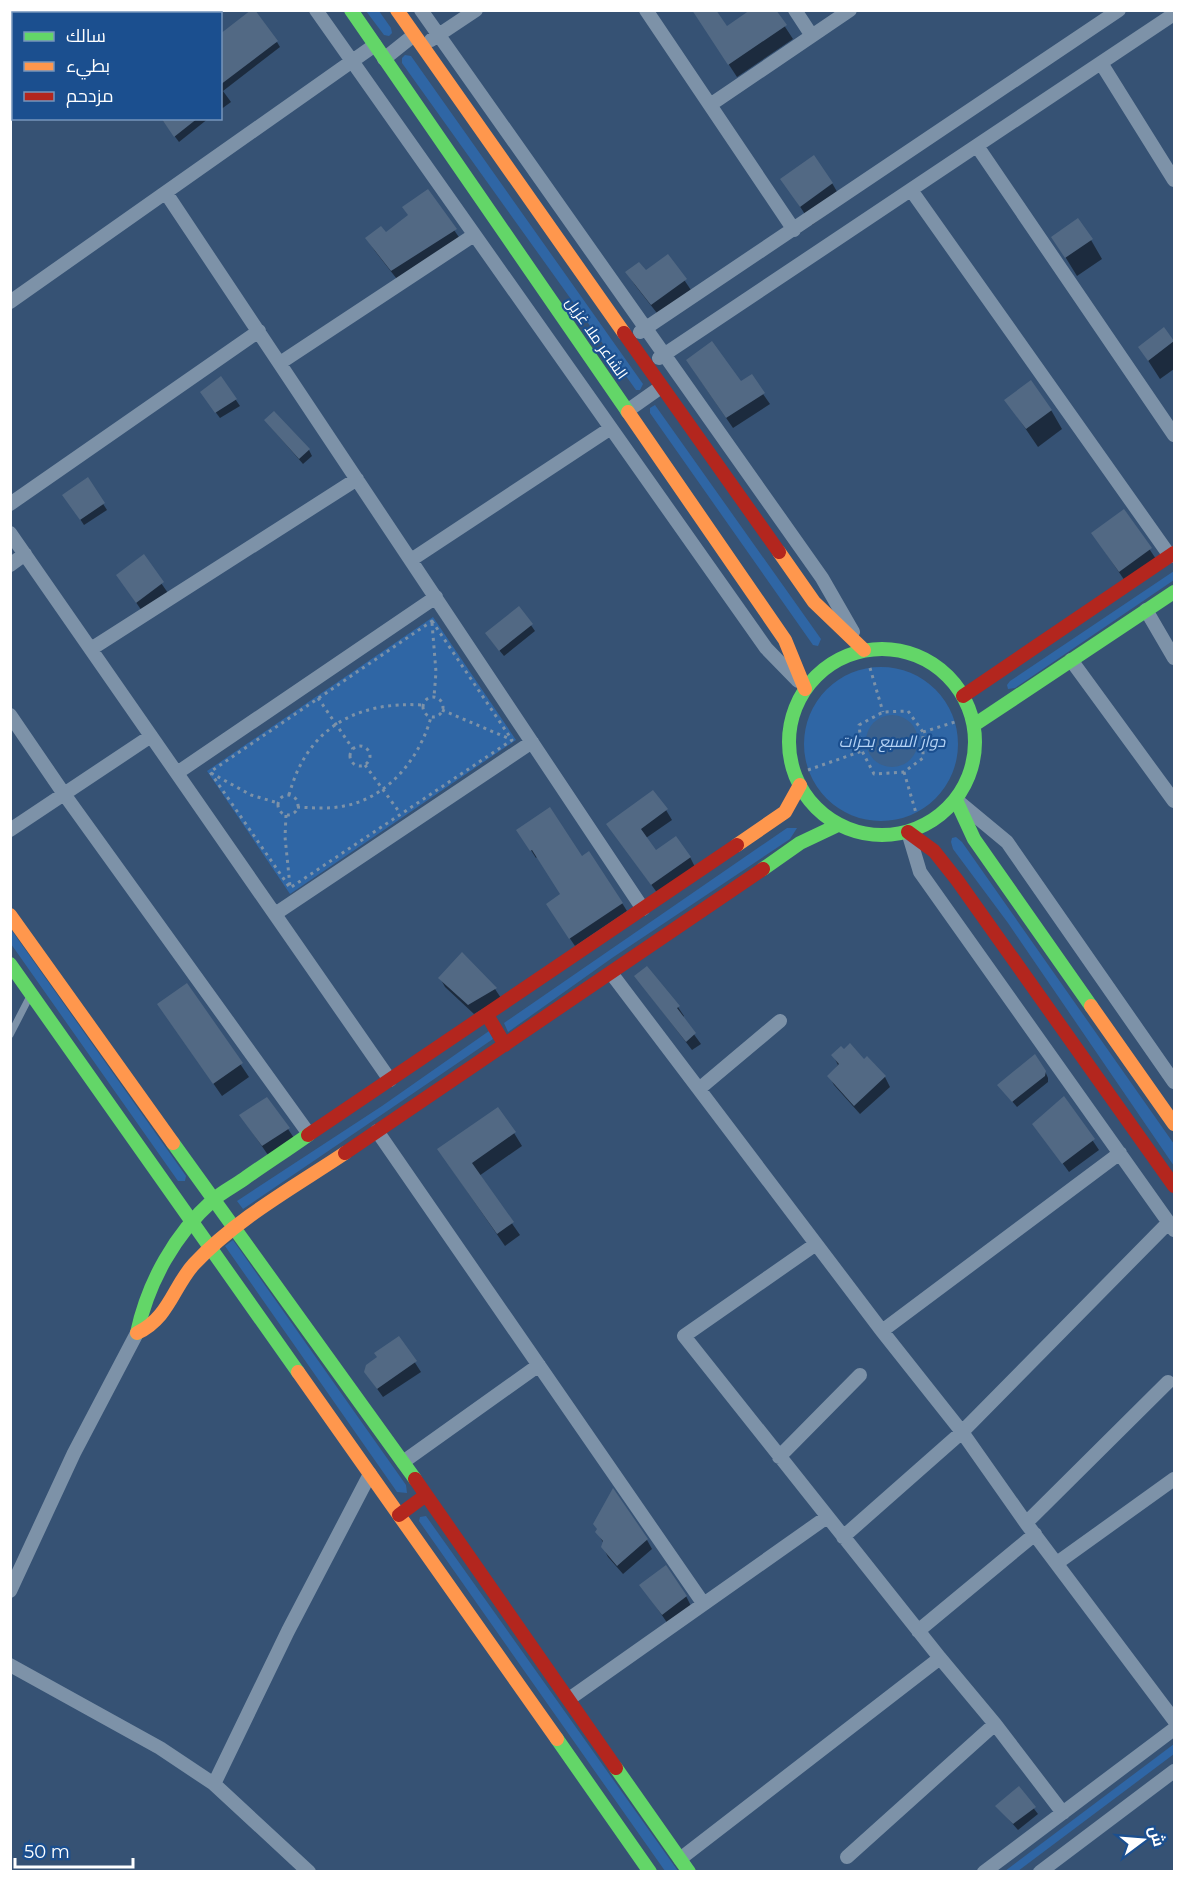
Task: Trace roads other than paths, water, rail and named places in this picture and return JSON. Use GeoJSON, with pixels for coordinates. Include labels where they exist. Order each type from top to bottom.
{"type":"FeatureCollection","features":[{"type":"Feature","properties":{"kind":"main road","name":"الشاعر ملا غزيل"},"geometry":{"type":"LineString","coordinates":[[351,10],[785,640],[806,689]]}},
{"type":"Feature","properties":{"kind":"main road"},"geometry":{"type":"LineString","coordinates":[[397,10],[814,602],[864,650]]}},
{"type":"Feature","properties":{"kind":"main road"},"geometry":{"type":"LineString","coordinates":[[963,696],[1172,554]]}},
{"type":"Feature","properties":{"kind":"main road"},"geometry":{"type":"LineString","coordinates":[[974,725],[1174,592]]}},
{"type":"Feature","properties":{"kind":"main road"},"geometry":{"type":"LineString","coordinates":[[887,649],[910,653],[931,662],[949,677],[963,696],[974,725],[975,751],[969,777],[956,800],[943,814],[927,825],[908,832],[885,836],[861,833],[838,825],[816,808],[800,785],[791,762],[789,736],[794,712],[806,689],[821,671],[841,658],[864,650],[887,649]]}},
{"type":"Feature","properties":{"kind":"main road"},"geometry":{"type":"LineString","coordinates":[[137,1332],[140,1317],[152,1287],[179,1238],[214,1198],[785,812],[800,785]]}},
{"type":"Feature","properties":{"kind":"main road"},"geometry":{"type":"LineString","coordinates":[[956,800],[974,839],[1174,1124]]}},
{"type":"Feature","properties":{"kind":"main road"},"geometry":{"type":"LineString","coordinates":[[137,1332],[150,1327],[193,1265],[235,1227],[800,843],[838,825]]}},
{"type":"Feature","properties":{"kind":"main road"},"geometry":{"type":"LineString","coordinates":[[908,832],[934,851],[957,880],[1174,1186]]}},
{"type":"Feature","properties":{"kind":"main road"},"geometry":{"type":"LineString","coordinates":[[10,915],[403,1462],[689,1872]]}},
{"type":"Feature","properties":{"kind":"main road"},"geometry":{"type":"LineString","coordinates":[[10,964],[650,1872]]}},
{"type":"Feature","properties":{"kind":"main road"},"geometry":{"type":"LineString","coordinates":[[487,1015],[505,1045]]}},
{"type":"Feature","properties":{"kind":"main road"},"geometry":{"type":"LineString","coordinates":[[399,1515],[426,1495]]}},
{"type":"Feature","properties":{"kind":"street"},"geometry":{"type":"LineString","coordinates":[[316,10],[766,648],[806,689]]}},
{"type":"Feature","properties":{"kind":"street"},"geometry":{"type":"LineString","coordinates":[[421,10],[822,578],[864,650]]}},
{"type":"Feature","properties":{"kind":"street"},"geometry":{"type":"LineString","coordinates":[[423,47],[476,10]]}},
{"type":"Feature","properties":{"kind":"street"},"geometry":{"type":"LineString","coordinates":[[646,10],[794,230]]}},
{"type":"Feature","properties":{"kind":"street"},"geometry":{"type":"LineString","coordinates":[[795,10],[812,36]]}},
{"type":"Feature","properties":{"kind":"street"},"geometry":{"type":"LineString","coordinates":[[710,105],[850,10]]}},
{"type":"Feature","properties":{"kind":"street"},"geometry":{"type":"LineString","coordinates":[[629,340],[1119,10]]}},
{"type":"Feature","properties":{"kind":"street"},"geometry":{"type":"LineString","coordinates":[[647,366],[1174,14]]}},
{"type":"Feature","properties":{"kind":"street"},"geometry":{"type":"LineString","coordinates":[[384,59],[414,35]]}},
{"type":"Feature","properties":{"kind":"street"},"geometry":{"type":"LineString","coordinates":[[10,302],[375,45]]}},
{"type":"Feature","properties":{"kind":"street"},"geometry":{"type":"LineString","coordinates":[[1101,63],[1174,180]]}},
{"type":"Feature","properties":{"kind":"street"},"geometry":{"type":"LineString","coordinates":[[977,146],[1174,435]]}},
{"type":"Feature","properties":{"kind":"street"},"geometry":{"type":"LineString","coordinates":[[911,190],[1172,554]]}},
{"type":"Feature","properties":{"kind":"street"},"geometry":{"type":"LineString","coordinates":[[166,193],[644,909]]}},
{"type":"Feature","properties":{"kind":"street"},"geometry":{"type":"LineString","coordinates":[[280,363],[474,235]]}},
{"type":"Feature","properties":{"kind":"street"},"geometry":{"type":"LineString","coordinates":[[10,504],[259,331]]}},
{"type":"Feature","properties":{"kind":"street"},"geometry":{"type":"LineString","coordinates":[[627,411],[662,387]]}},
{"type":"Feature","properties":{"kind":"street"},"geometry":{"type":"LineString","coordinates":[[411,560],[611,428]]}},
{"type":"Feature","properties":{"kind":"street"},"geometry":{"type":"LineString","coordinates":[[91,649],[357,479]]}},
{"type":"Feature","properties":{"kind":"street"},"geometry":{"type":"LineString","coordinates":[[10,533],[390,1080]]}},
{"type":"Feature","properties":{"kind":"street"},"geometry":{"type":"LineString","coordinates":[[10,565],[25,554]]}},
{"type":"Feature","properties":{"kind":"street"},"geometry":{"type":"LineString","coordinates":[[177,773],[435,597]]}},
{"type":"Feature","properties":{"kind":"street"},"geometry":{"type":"LineString","coordinates":[[1146,610],[1174,658]]}},
{"type":"Feature","properties":{"kind":"street"},"geometry":{"type":"LineString","coordinates":[[1071,660],[1174,801]]}},
{"type":"Feature","properties":{"kind":"street"},"geometry":{"type":"LineString","coordinates":[[10,716],[309,1134]]}},
{"type":"Feature","properties":{"kind":"street"},"geometry":{"type":"LineString","coordinates":[[10,830],[151,736]]}},
{"type":"Feature","properties":{"kind":"street"},"geometry":{"type":"LineString","coordinates":[[274,914],[532,742]]}},
{"type":"Feature","properties":{"kind":"street"},"geometry":{"type":"LineString","coordinates":[[956,800],[1007,842],[1174,1082]]}},
{"type":"Feature","properties":{"kind":"street"},"geometry":{"type":"LineString","coordinates":[[843,1537],[962,1432],[1172,1226],[920,872],[908,832]]}},
{"type":"Feature","properties":{"kind":"street"},"geometry":{"type":"LineString","coordinates":[[611,973],[882,1331],[962,1432],[1174,1720]]}},
{"type":"Feature","properties":{"kind":"street"},"geometry":{"type":"LineString","coordinates":[[699,1089],[780,1021]]}},
{"type":"Feature","properties":{"kind":"street"},"geometry":{"type":"LineString","coordinates":[[377,1131],[703,1603]]}},
{"type":"Feature","properties":{"kind":"street"},"geometry":{"type":"LineString","coordinates":[[882,1331],[1120,1153]]}},
{"type":"Feature","properties":{"kind":"street"},"geometry":{"type":"LineString","coordinates":[[816,1244],[684,1336],[1063,1812]]}},
{"type":"Feature","properties":{"kind":"street"},"geometry":{"type":"LineString","coordinates":[[10,1591],[74,1453],[137,1332]]}},
{"type":"Feature","properties":{"kind":"street"},"geometry":{"type":"LineString","coordinates":[[403,1462],[539,1365]]}},
{"type":"Feature","properties":{"kind":"street"},"geometry":{"type":"LineString","coordinates":[[780,1457],[860,1375]]}},
{"type":"Feature","properties":{"kind":"street"},"geometry":{"type":"LineString","coordinates":[[918,1631],[1031,1528],[1168,1382]]}},
{"type":"Feature","properties":{"kind":"street"},"geometry":{"type":"LineString","coordinates":[[214,1785],[288,1631],[370,1474]]}},
{"type":"Feature","properties":{"kind":"street"},"geometry":{"type":"LineString","coordinates":[[1057,1563],[1174,1479]]}},
{"type":"Feature","properties":{"kind":"street"},"geometry":{"type":"LineString","coordinates":[[569,1699],[827,1517]]}},
{"type":"Feature","properties":{"kind":"street"},"geometry":{"type":"LineString","coordinates":[[680,1859],[940,1658]]}},
{"type":"Feature","properties":{"kind":"street"},"geometry":{"type":"LineString","coordinates":[[10,1665],[160,1748],[214,1785],[309,1872]]}},
{"type":"Feature","properties":{"kind":"street"},"geometry":{"type":"LineString","coordinates":[[847,1857],[995,1724]]}},
{"type":"Feature","properties":{"kind":"street"},"geometry":{"type":"LineString","coordinates":[[984,1872],[1174,1729]]}},
{"type":"Feature","properties":{"kind":"street"},"geometry":{"type":"LineString","coordinates":[[1040,1872],[1174,1771]]}},
{"type":"Feature","properties":{"kind":"lane"},"geometry":{"type":"LineString","coordinates":[[10,1035],[32,994]]}},
{"type":"Feature","properties":{"kind":"water","name":"دوار السبع بحرات"},"geometry":{"type":"Polygon","coordinates":[[[892,715],[902,717],[910,723],[916,731],[918,741],[916,751],[910,759],[902,765],[892,767],[882,765],[874,759],[868,751],[866,741],[868,731],[874,723],[882,717],[892,715]]]}}]}
